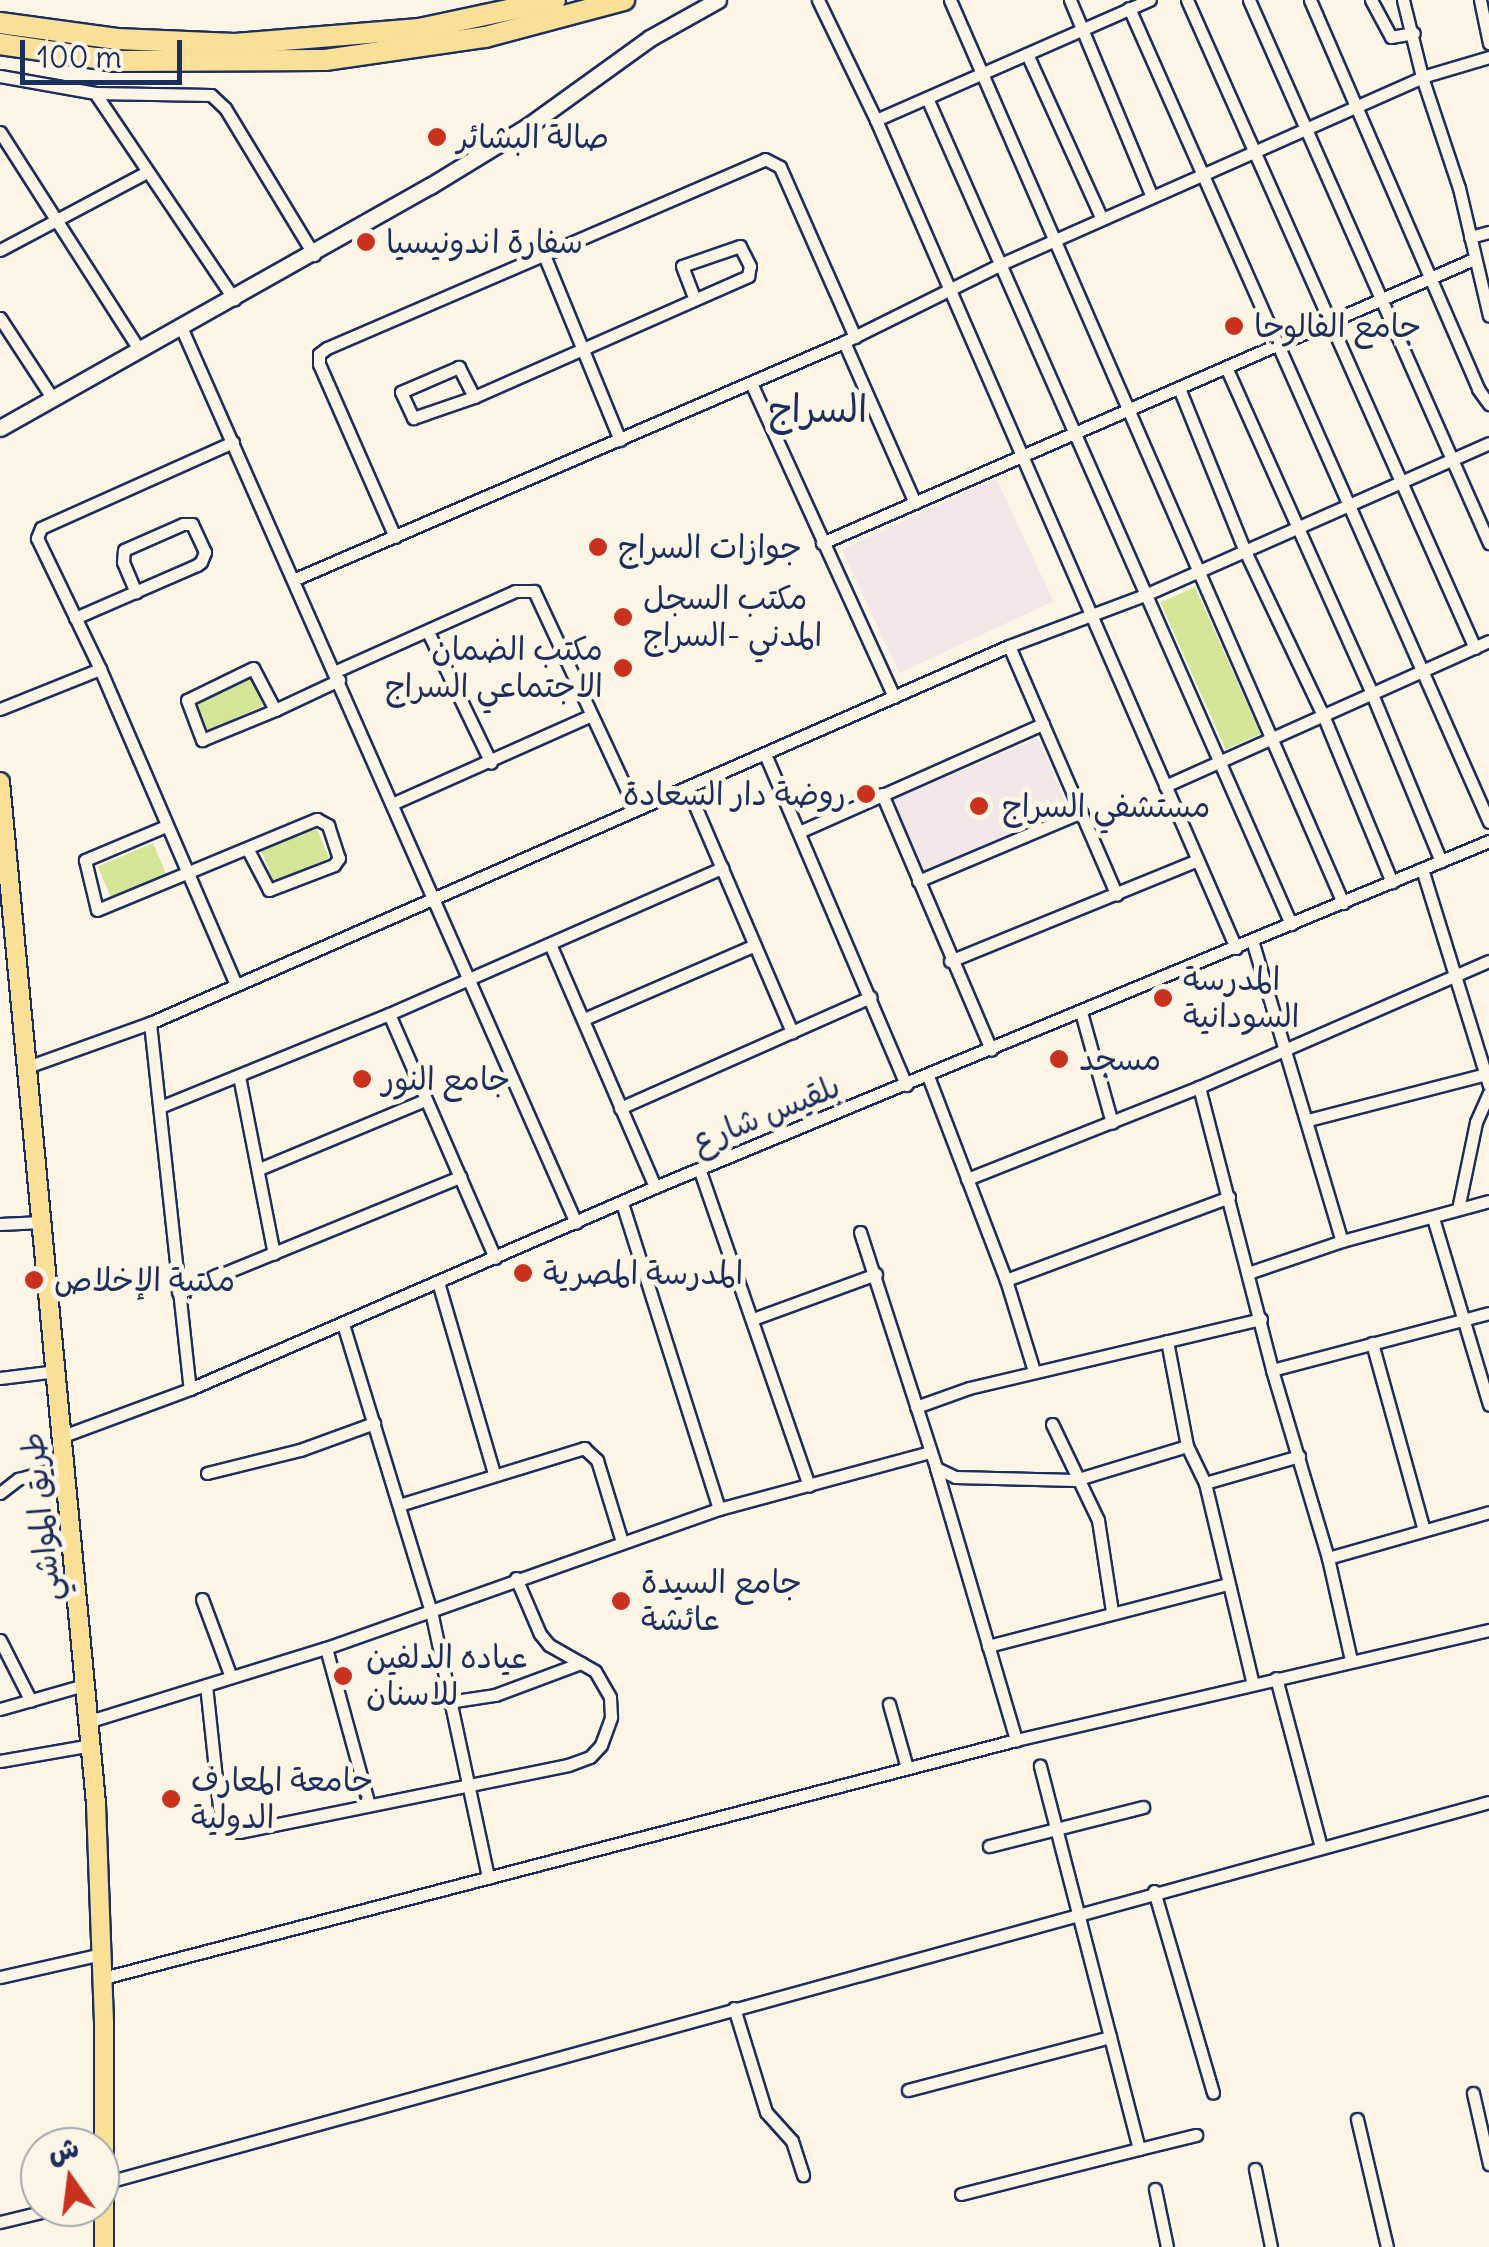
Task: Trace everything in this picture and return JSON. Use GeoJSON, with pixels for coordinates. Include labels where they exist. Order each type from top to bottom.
{"type":"FeatureCollection","features":[{"type":"Feature","properties":{"kind":"highway"},"geometry":{"type":"LineString","coordinates":[[0,22],[117,40],[235,44],[419,29],[555,0]]}},
{"type":"Feature","properties":{"kind":"highway"},"geometry":{"type":"LineString","coordinates":[[0,44],[115,61],[325,60],[485,37],[624,0]]}},
{"type":"Feature","properties":{"kind":"main road","name":"طريق المواشي"},"geometry":{"type":"LineString","coordinates":[[0,782],[88,1684],[102,1954],[102,2127]]}},
{"type":"Feature","properties":{"kind":"street"},"geometry":{"type":"LineString","coordinates":[[0,428],[314,255],[528,126],[650,38],[718,0]]}},
{"type":"Feature","properties":{"kind":"street"},"geometry":{"type":"LineString","coordinates":[[818,0],[876,120],[1236,948]]}},
{"type":"Feature","properties":{"kind":"street"},"geometry":{"type":"LineString","coordinates":[[950,0],[1268,740],[1343,903]]}},
{"type":"Feature","properties":{"kind":"street"},"geometry":{"type":"LineString","coordinates":[[1070,0],[1152,197]]}},
{"type":"Feature","properties":{"kind":"street"},"geometry":{"type":"LineString","coordinates":[[876,120],[1150,0]]}},
{"type":"Feature","properties":{"kind":"street"},"geometry":{"type":"LineString","coordinates":[[1187,0],[1475,648]]}},
{"type":"Feature","properties":{"kind":"street"},"geometry":{"type":"LineString","coordinates":[[1249,0],[1489,543]]}},
{"type":"Feature","properties":{"kind":"street"},"geometry":{"type":"LineString","coordinates":[[1310,0],[1489,404]]}},
{"type":"Feature","properties":{"kind":"street"},"geometry":{"type":"LineString","coordinates":[[1370,0],[1391,37],[1414,33]]}},
{"type":"Feature","properties":{"kind":"street"},"geometry":{"type":"LineString","coordinates":[[1403,0],[1422,77],[1459,188],[1489,316]]}},
{"type":"Feature","properties":{"kind":"street"},"geometry":{"type":"LineString","coordinates":[[1480,0],[1489,43]]}},
{"type":"Feature","properties":{"kind":"street"},"geometry":{"type":"LineString","coordinates":[[1129,8],[1489,822]]}},
{"type":"Feature","properties":{"kind":"street"},"geometry":{"type":"LineString","coordinates":[[1027,54],[1102,219]]}},
{"type":"Feature","properties":{"kind":"street"},"geometry":{"type":"LineString","coordinates":[[292,580],[849,340],[1000,264],[1422,77],[1489,56]]}},
{"type":"Feature","properties":{"kind":"street"},"geometry":{"type":"LineString","coordinates":[[0,76],[95,93],[193,91],[218,100],[314,255]]}},
{"type":"Feature","properties":{"kind":"street"},"geometry":{"type":"LineString","coordinates":[[95,93],[234,299]]}},
{"type":"Feature","properties":{"kind":"street"},"geometry":{"type":"LineString","coordinates":[[927,98],[1291,924]]}},
{"type":"Feature","properties":{"kind":"street"},"geometry":{"type":"LineString","coordinates":[[0,132],[139,349]]}},
{"type":"Feature","properties":{"kind":"street"},"geometry":{"type":"LineString","coordinates":[[395,537],[324,378],[318,354],[770,159],[780,167],[915,503]]}},
{"type":"Feature","properties":{"kind":"street"},"geometry":{"type":"LineString","coordinates":[[0,250],[148,172]]}},
{"type":"Feature","properties":{"kind":"street"},"geometry":{"type":"LineString","coordinates":[[1470,238],[1489,232]]}},
{"type":"Feature","properties":{"kind":"street"},"geometry":{"type":"LineString","coordinates":[[474,396],[460,367],[401,392],[413,418],[474,396],[582,350],[748,276],[750,266],[740,246],[682,266],[694,298]]}},
{"type":"Feature","properties":{"kind":"street"},"geometry":{"type":"LineString","coordinates":[[544,256],[620,440]]}},
{"type":"Feature","properties":{"kind":"street"},"geometry":{"type":"LineString","coordinates":[[822,543],[1474,259]]}},
{"type":"Feature","properties":{"kind":"street"},"geometry":{"type":"LineString","coordinates":[[0,318],[54,398]]}},
{"type":"Feature","properties":{"kind":"street"},"geometry":{"type":"LineString","coordinates":[[181,327],[576,1223]]}},
{"type":"Feature","properties":{"kind":"street"},"geometry":{"type":"LineString","coordinates":[[1226,366],[1372,694],[1441,861]]}},
{"type":"Feature","properties":{"kind":"street"},"geometry":{"type":"LineString","coordinates":[[750,383],[894,697]]}},
{"type":"Feature","properties":{"kind":"street"},"geometry":{"type":"LineString","coordinates":[[1180,388],[1244,549],[1323,716],[1392,882]]}},
{"type":"Feature","properties":{"kind":"street"},"geometry":{"type":"LineString","coordinates":[[233,442],[37,532],[166,826],[191,874],[236,985]]}},
{"type":"Feature","properties":{"kind":"street"},"geometry":{"type":"LineString","coordinates":[[27,1067],[150,1022],[1008,646],[1147,594],[1489,444]]}},
{"type":"Feature","properties":{"kind":"street"},"geometry":{"type":"LineString","coordinates":[[75,618],[136,592],[202,562],[205,552],[192,524],[183,524],[124,550],[124,562],[136,592]]}},
{"type":"Feature","properties":{"kind":"street"},"geometry":{"type":"LineString","coordinates":[[275,710],[253,668],[186,700],[202,740],[275,710],[515,591],[534,591],[635,808]]}},
{"type":"Feature","properties":{"kind":"street"},"geometry":{"type":"LineString","coordinates":[[428,632],[491,763]]}},
{"type":"Feature","properties":{"kind":"street"},"geometry":{"type":"LineString","coordinates":[[1165,786],[1489,642]]}},
{"type":"Feature","properties":{"kind":"street"},"geometry":{"type":"LineString","coordinates":[[1008,646],[1118,895]]}},
{"type":"Feature","properties":{"kind":"street"},"geometry":{"type":"LineString","coordinates":[[0,708],[100,669]]}},
{"type":"Feature","properties":{"kind":"street"},"geometry":{"type":"LineString","coordinates":[[394,803],[589,716]]}},
{"type":"Feature","properties":{"kind":"street"},"geometry":{"type":"LineString","coordinates":[[799,832],[1043,724]]}},
{"type":"Feature","properties":{"kind":"street"},"geometry":{"type":"LineString","coordinates":[[765,754],[872,997],[906,1085]]}},
{"type":"Feature","properties":{"kind":"street"},"geometry":{"type":"LineString","coordinates":[[688,787],[792,1032]]}},
{"type":"Feature","properties":{"kind":"street"},"geometry":{"type":"LineString","coordinates":[[882,794],[990,1050]]}},
{"type":"Feature","properties":{"kind":"street"},"geometry":{"type":"LineString","coordinates":[[918,881],[1081,812]]}},
{"type":"Feature","properties":{"kind":"street"},"geometry":{"type":"LineString","coordinates":[[166,826],[85,860],[92,905],[101,910],[321,819],[339,858],[334,865],[268,890],[248,850]]}},
{"type":"Feature","properties":{"kind":"street","name":"بلقيس شارع"},"geometry":{"type":"LineString","coordinates":[[64,1436],[190,1388],[655,1188],[1489,842]]}},
{"type":"Feature","properties":{"kind":"street"},"geometry":{"type":"LineString","coordinates":[[950,961],[1198,860]]}},
{"type":"Feature","properties":{"kind":"street"},"geometry":{"type":"LineString","coordinates":[[160,1107],[389,1014],[722,868]]}},
{"type":"Feature","properties":{"kind":"street"},"geometry":{"type":"LineString","coordinates":[[1422,870],[1458,974],[1488,1084],[1458,1210]]}},
{"type":"Feature","properties":{"kind":"street"},"geometry":{"type":"LineString","coordinates":[[1252,940],[1288,1049],[1342,1241]]}},
{"type":"Feature","properties":{"kind":"street"},"geometry":{"type":"LineString","coordinates":[[550,944],[655,1188]]}},
{"type":"Feature","properties":{"kind":"street"},"geometry":{"type":"LineString","coordinates":[[584,1019],[755,944]]}},
{"type":"Feature","properties":{"kind":"street"},"geometry":{"type":"LineString","coordinates":[[966,1179],[1199,1087],[1489,961]]}},
{"type":"Feature","properties":{"kind":"street"},"geometry":{"type":"LineString","coordinates":[[620,1108],[872,997]]}},
{"type":"Feature","properties":{"kind":"street"},"geometry":{"type":"LineString","coordinates":[[1081,1012],[1112,1123]]}},
{"type":"Feature","properties":{"kind":"street"},"geometry":{"type":"LineString","coordinates":[[389,1014],[495,1258]]}},
{"type":"Feature","properties":{"kind":"street"},"geometry":{"type":"LineString","coordinates":[[150,1022],[190,1388]]}},
{"type":"Feature","properties":{"kind":"street"},"geometry":{"type":"LineString","coordinates":[[239,1076],[274,1254]]}},
{"type":"Feature","properties":{"kind":"street"},"geometry":{"type":"LineString","coordinates":[[928,1076],[1006,1280],[1034,1372]]}},
{"type":"Feature","properties":{"kind":"street"},"geometry":{"type":"LineString","coordinates":[[1308,1120],[1488,1084]]}},
{"type":"Feature","properties":{"kind":"street"},"geometry":{"type":"LineString","coordinates":[[1199,1087],[1272,1370],[1328,1558],[1351,1660]]}},
{"type":"Feature","properties":{"kind":"street"},"geometry":{"type":"LineString","coordinates":[[260,1169],[425,1100]]}},
{"type":"Feature","properties":{"kind":"street"},"geometry":{"type":"LineString","coordinates":[[700,1171],[810,1486]]}},
{"type":"Feature","properties":{"kind":"street"},"geometry":{"type":"LineString","coordinates":[[178,1292],[460,1177]]}},
{"type":"Feature","properties":{"kind":"street"},"geometry":{"type":"LineString","coordinates":[[1006,1280],[1230,1197]]}},
{"type":"Feature","properties":{"kind":"street"},"geometry":{"type":"LineString","coordinates":[[1248,1273],[1342,1241],[1489,1201]]}},
{"type":"Feature","properties":{"kind":"street"},"geometry":{"type":"LineString","coordinates":[[622,1203],[719,1509]]}},
{"type":"Feature","properties":{"kind":"street"},"geometry":{"type":"LineString","coordinates":[[1432,1218],[1489,1405]]}},
{"type":"Feature","properties":{"kind":"street"},"geometry":{"type":"LineString","coordinates":[[0,1224],[42,1222]]}},
{"type":"Feature","properties":{"kind":"street"},"geometry":{"type":"LineString","coordinates":[[860,1232],[936,1468],[1016,1740]]}},
{"type":"Feature","properties":{"kind":"street"},"geometry":{"type":"LineString","coordinates":[[752,1320],[876,1274]]}},
{"type":"Feature","properties":{"kind":"street"},"geometry":{"type":"LineString","coordinates":[[438,1282],[494,1474]]}},
{"type":"Feature","properties":{"kind":"street"},"geometry":{"type":"LineString","coordinates":[[1272,1370],[1489,1313]]}},
{"type":"Feature","properties":{"kind":"street"},"geometry":{"type":"LineString","coordinates":[[916,1407],[1034,1372],[1261,1319]]}},
{"type":"Feature","properties":{"kind":"street"},"geometry":{"type":"LineString","coordinates":[[343,1324],[430,1611],[488,1878]]}},
{"type":"Feature","properties":{"kind":"street"},"geometry":{"type":"LineString","coordinates":[[1167,1341],[1187,1446],[1205,1483],[1253,1684]]}},
{"type":"Feature","properties":{"kind":"street"},"geometry":{"type":"LineString","coordinates":[[1372,1342],[1424,1530]]}},
{"type":"Feature","properties":{"kind":"street"},"geometry":{"type":"LineString","coordinates":[[0,1378],[57,1371]]}},
{"type":"Feature","properties":{"kind":"street"},"geometry":{"type":"LineString","coordinates":[[206,1473],[300,1450],[374,1423]]}},
{"type":"Feature","properties":{"kind":"street"},"geometry":{"type":"LineString","coordinates":[[1052,1424],[1075,1480],[1098,1520],[1112,1610]]}},
{"type":"Feature","properties":{"kind":"street"},"geometry":{"type":"LineString","coordinates":[[936,1468],[955,1478],[1075,1480],[1187,1446]]}},
{"type":"Feature","properties":{"kind":"street"},"geometry":{"type":"LineString","coordinates":[[400,1504],[579,1448],[590,1450],[622,1542]]}},
{"type":"Feature","properties":{"kind":"street"},"geometry":{"type":"LineString","coordinates":[[90,1721],[326,1648],[719,1509],[930,1452]]}},
{"type":"Feature","properties":{"kind":"street"},"geometry":{"type":"LineString","coordinates":[[1205,1483],[1300,1456]]}},
{"type":"Feature","properties":{"kind":"street"},"geometry":{"type":"LineString","coordinates":[[0,1493],[18,1479],[67,1466]]}},
{"type":"Feature","properties":{"kind":"street"},"geometry":{"type":"LineString","coordinates":[[1328,1558],[1489,1512]]}},
{"type":"Feature","properties":{"kind":"street"},"geometry":{"type":"LineString","coordinates":[[206,1684],[219,1807],[231,1830],[568,1765],[590,1757],[601,1745],[612,1717],[610,1697],[604,1680],[549,1645],[540,1634],[516,1578]]}},
{"type":"Feature","properties":{"kind":"street"},"geometry":{"type":"LineString","coordinates":[[988,1646],[1112,1610],[1228,1584]]}},
{"type":"Feature","properties":{"kind":"street"},"geometry":{"type":"LineString","coordinates":[[202,1599],[231,1677]]}},
{"type":"Feature","properties":{"kind":"street"},"geometry":{"type":"LineString","coordinates":[[102,1978],[1016,1740],[1489,1630]]}},
{"type":"Feature","properties":{"kind":"street"},"geometry":{"type":"LineString","coordinates":[[0,1640],[31,1701]]}},
{"type":"Feature","properties":{"kind":"street"},"geometry":{"type":"LineString","coordinates":[[326,1648],[368,1802]]}},
{"type":"Feature","properties":{"kind":"street"},"geometry":{"type":"LineString","coordinates":[[448,1702],[496,1695],[581,1664]]}},
{"type":"Feature","properties":{"kind":"street"},"geometry":{"type":"LineString","coordinates":[[1276,1678],[1321,1847]]}},
{"type":"Feature","properties":{"kind":"street"},"geometry":{"type":"LineString","coordinates":[[0,1710],[88,1684]]}},
{"type":"Feature","properties":{"kind":"street"},"geometry":{"type":"LineString","coordinates":[[889,1704],[907,1768]]}},
{"type":"Feature","properties":{"kind":"street"},"geometry":{"type":"LineString","coordinates":[[0,1761],[92,1745]]}},
{"type":"Feature","properties":{"kind":"street"},"geometry":{"type":"LineString","coordinates":[[1040,1766],[1139,2149]]}},
{"type":"Feature","properties":{"kind":"street"},"geometry":{"type":"LineString","coordinates":[[120,2187],[734,2008],[1489,1802]]}},
{"type":"Feature","properties":{"kind":"street"},"geometry":{"type":"LineString","coordinates":[[988,1846],[1142,1807]]}},
{"type":"Feature","properties":{"kind":"street"},"geometry":{"type":"LineString","coordinates":[[1154,1892],[1212,2093]]}},
{"type":"Feature","properties":{"kind":"street"},"geometry":{"type":"LineString","coordinates":[[0,1978],[102,1954]]}},
{"type":"Feature","properties":{"kind":"street"},"geometry":{"type":"LineString","coordinates":[[734,2008],[766,2112],[792,2141],[803,2175]]}},
{"type":"Feature","properties":{"kind":"street"},"geometry":{"type":"LineString","coordinates":[[908,2090],[1110,2037]]}},
{"type":"Feature","properties":{"kind":"street"},"geometry":{"type":"LineString","coordinates":[[1472,2093],[1489,2164]]}},
{"type":"Feature","properties":{"kind":"street"},"geometry":{"type":"LineString","coordinates":[[1358,2119],[1387,2247]]}},
{"type":"Feature","properties":{"kind":"street"},"geometry":{"type":"LineString","coordinates":[[961,2194],[1196,2135]]}},
{"type":"Feature","properties":{"kind":"street"},"geometry":{"type":"LineString","coordinates":[[1255,2169],[1271,2247]]}},
{"type":"Feature","properties":{"kind":"street"},"geometry":{"type":"LineString","coordinates":[[1155,2189],[1166,2247]]}},
{"type":"Feature","properties":{"kind":"shaded area"},"geometry":{"type":"Polygon","coordinates":[[[996,478],[1053,601],[899,673],[842,550],[996,478]]]}},
{"type":"Feature","properties":{"kind":"shaded area","name":"مستشفي السراج"},"geometry":{"type":"Polygon","coordinates":[[[1038,738],[1068,810],[920,873],[890,801],[1038,738]]]}},
{"type":"Feature","properties":{"kind":"green space"},"geometry":{"type":"Polygon","coordinates":[[[1195,587],[1260,734],[1226,750],[1160,602],[1195,587]]]}},
{"type":"Feature","properties":{"kind":"green space"},"geometry":{"type":"Polygon","coordinates":[[[249,675],[263,706],[208,730],[194,699],[249,675]]]}},
{"type":"Feature","properties":{"kind":"green space"},"geometry":{"type":"Polygon","coordinates":[[[316,827],[329,858],[274,882],[261,850],[316,827]]]}},
{"type":"Feature","properties":{"kind":"green space"},"geometry":{"type":"Polygon","coordinates":[[[153,843],[166,874],[111,898],[98,866],[153,843]]]}},
{"type":"Feature","properties":{"kind":"place","name":"صالة البشائر"},"geometry":{"type":"Point","coordinates":[437,137]}},
{"type":"Feature","properties":{"kind":"place","name":"سفارة اندونيسيا"},"geometry":{"type":"Point","coordinates":[366,242]}},
{"type":"Feature","properties":{"kind":"place","name":"جامع الفالوجا"},"geometry":{"type":"Point","coordinates":[1234,326]}},
{"type":"Feature","properties":{"kind":"place","name":"جوازات السراج"},"geometry":{"type":"Point","coordinates":[598,547]}},
{"type":"Feature","properties":{"kind":"place","name":"مكتب السجل المدني -السراج"},"geometry":{"type":"Point","coordinates":[623,617]}},
{"type":"Feature","properties":{"kind":"place","name":"مكتب الضمان الاجتماعي السراج"},"geometry":{"type":"Point","coordinates":[623,668]}},
{"type":"Feature","properties":{"kind":"place","name":"روضة دار السعادة"},"geometry":{"type":"Point","coordinates":[866,794]}},
{"type":"Feature","properties":{"kind":"place","name":"مستشفي السراج"},"geometry":{"type":"Point","coordinates":[979,806]}},
{"type":"Feature","properties":{"kind":"place","name":"المدرسة السودانية"},"geometry":{"type":"Point","coordinates":[1163,998]}},
{"type":"Feature","properties":{"kind":"place","name":"مسجد"},"geometry":{"type":"Point","coordinates":[1059,1059]}},
{"type":"Feature","properties":{"kind":"place","name":"جامع النور"},"geometry":{"type":"Point","coordinates":[362,1079]}},
{"type":"Feature","properties":{"kind":"place","name":"المدرسة المصرية"},"geometry":{"type":"Point","coordinates":[523,1273]}},
{"type":"Feature","properties":{"kind":"place","name":"مكتبة الإخلاص"},"geometry":{"type":"Point","coordinates":[34,1280]}},
{"type":"Feature","properties":{"kind":"place","name":"جامع السيدة عائشة"},"geometry":{"type":"Point","coordinates":[621,1601]}},
{"type":"Feature","properties":{"kind":"place","name":"عياده الدلفين للاسنان"},"geometry":{"type":"Point","coordinates":[343,1676]}},
{"type":"Feature","properties":{"kind":"place","name":"جامعة المعارف الدولية"},"geometry":{"type":"Point","coordinates":[171,1799]}},
{"type":"Feature","properties":{"kind":"district","name":"السراج"},"geometry":{"type":"Point","coordinates":[818,409]}}]}
